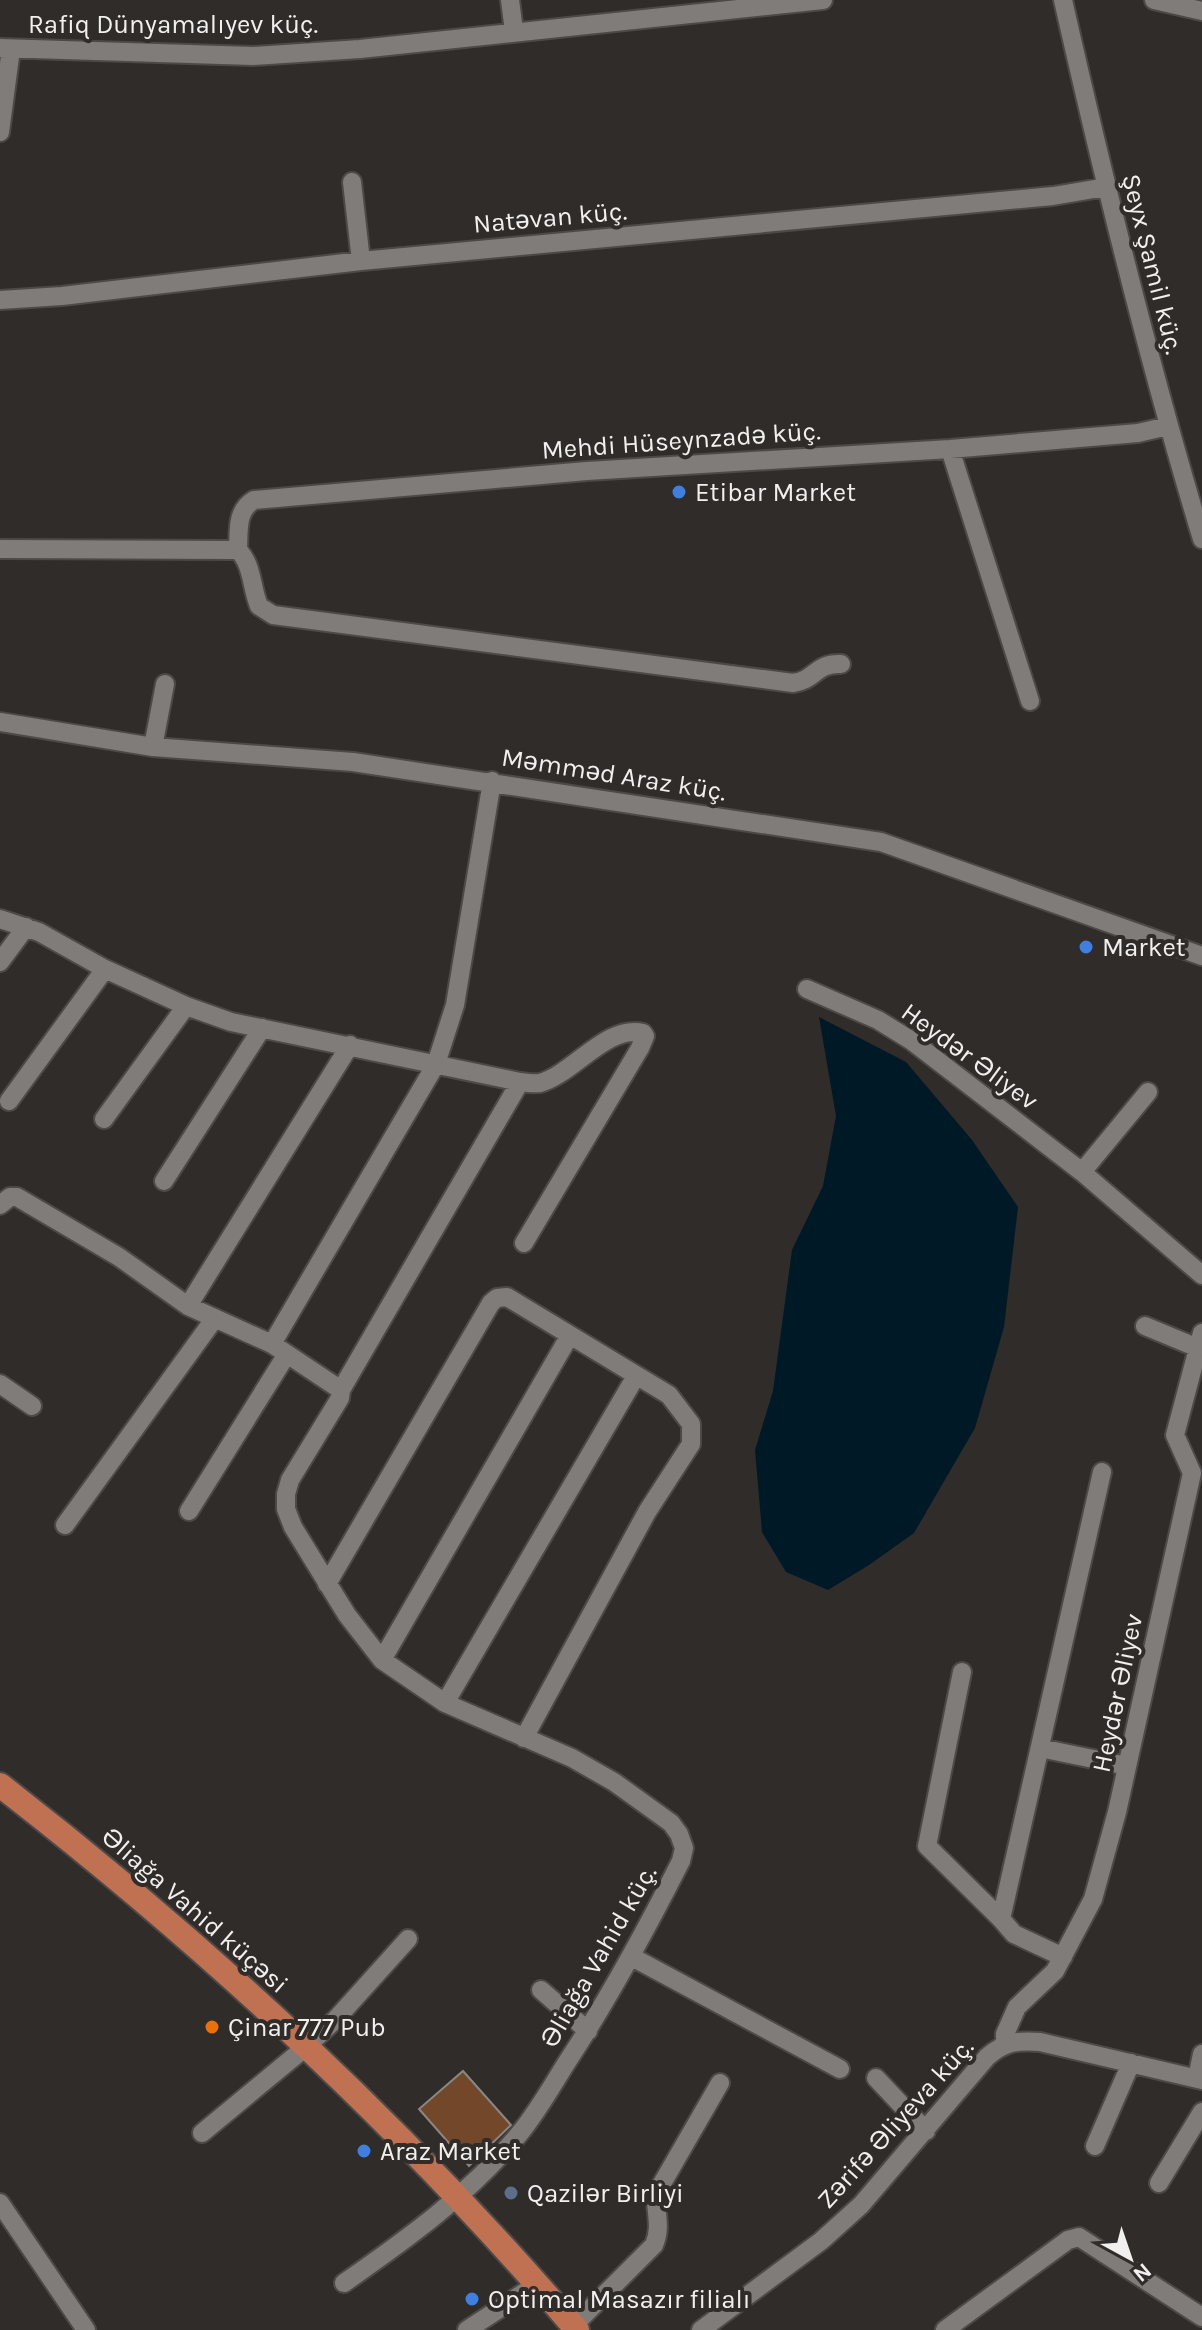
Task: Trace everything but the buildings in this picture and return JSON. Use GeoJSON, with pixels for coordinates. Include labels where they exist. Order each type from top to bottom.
{"type":"FeatureCollection","features":[{"type":"Feature","properties":{"kind":"main road","name":"Əliağa Vahid küçəsi"},"geometry":{"type":"LineString","coordinates":[[0,1785],[123,1883],[307,2046],[458,2197],[575,2328]]}},
{"type":"Feature","properties":{"kind":"street"},"geometry":{"type":"LineString","coordinates":[[510,0],[514,31]]}},
{"type":"Feature","properties":{"kind":"street","name":"Rafiq Dünyamalıyev küç."},"geometry":{"type":"LineString","coordinates":[[6,48],[253,56],[360,49],[823,0]]}},
{"type":"Feature","properties":{"kind":"street","name":"Şeyx Şamil küç."},"geometry":{"type":"LineString","coordinates":[[1063,0],[1106,187],[1168,426],[1202,539]]}},
{"type":"Feature","properties":{"kind":"street"},"geometry":{"type":"LineString","coordinates":[[1154,0],[1202,11]]}},
{"type":"Feature","properties":{"kind":"street"},"geometry":{"type":"LineString","coordinates":[[0,132],[6,48]]}},
{"type":"Feature","properties":{"kind":"street"},"geometry":{"type":"LineString","coordinates":[[352,182],[361,261]]}},
{"type":"Feature","properties":{"kind":"street","name":"Natəvan küç."},"geometry":{"type":"LineString","coordinates":[[0,300],[62,296],[361,261],[1037,197],[1106,187]]}},
{"type":"Feature","properties":{"kind":"street","name":"Mehdi Hüseynzadə küç."},"geometry":{"type":"LineString","coordinates":[[238,550],[240,516],[245,506],[254,500],[587,471],[950,449],[1138,433],[1168,426]]}},
{"type":"Feature","properties":{"kind":"street"},"geometry":{"type":"LineString","coordinates":[[950,449],[1030,701]]}},
{"type":"Feature","properties":{"kind":"street"},"geometry":{"type":"LineString","coordinates":[[0,549],[238,550],[249,567],[259,606],[273,615],[793,683],[804,681],[827,663],[841,664]]}},
{"type":"Feature","properties":{"kind":"street"},"geometry":{"type":"LineString","coordinates":[[153,747],[165,684]]}},
{"type":"Feature","properties":{"kind":"street","name":"Məmməd Araz küç."},"geometry":{"type":"LineString","coordinates":[[0,722],[153,747],[353,762],[881,842],[1202,956]]}},
{"type":"Feature","properties":{"kind":"street"},"geometry":{"type":"LineString","coordinates":[[189,1511],[436,1064],[455,1005],[492,781]]}},
{"type":"Feature","properties":{"kind":"street"},"geometry":{"type":"LineString","coordinates":[[0,919],[64,944],[105,969],[186,1006],[231,1022],[520,1082],[538,1084],[607,1041],[640,1031],[645,1036],[640,1048],[524,1243]]}},
{"type":"Feature","properties":{"kind":"street"},"geometry":{"type":"LineString","coordinates":[[0,962],[26,927]]}},
{"type":"Feature","properties":{"kind":"street"},"geometry":{"type":"LineString","coordinates":[[9,1101],[105,969]]}},
{"type":"Feature","properties":{"kind":"street","name":"Heydər Əliyev"},"geometry":{"type":"LineString","coordinates":[[807,989],[878,1020],[912,1041],[1082,1172],[1202,1275]]}},
{"type":"Feature","properties":{"kind":"street"},"geometry":{"type":"LineString","coordinates":[[104,1119],[186,1006]]}},
{"type":"Feature","properties":{"kind":"street"},"geometry":{"type":"LineString","coordinates":[[164,1181],[262,1028]]}},
{"type":"Feature","properties":{"kind":"street"},"geometry":{"type":"LineString","coordinates":[[188,1306],[350,1045]]}},
{"type":"Feature","properties":{"kind":"street","name":"Əliağa Vahid küç."},"geometry":{"type":"LineString","coordinates":[[344,2283],[425,2227],[519,2134],[588,2031],[632,1957],[681,1861],[684,1848],[671,1823],[614,1782],[572,1758],[445,1703],[382,1660],[364,1639],[314,1564],[286,1509],[290,1480],[520,1082]]}},
{"type":"Feature","properties":{"kind":"street"},"geometry":{"type":"LineString","coordinates":[[1082,1172],[1148,1092]]}},
{"type":"Feature","properties":{"kind":"street"},"geometry":{"type":"LineString","coordinates":[[0,1205],[10,1197],[17,1197],[119,1257],[188,1306],[280,1349],[341,1390]]}},
{"type":"Feature","properties":{"kind":"street"},"geometry":{"type":"LineString","coordinates":[[327,1584],[491,1303],[497,1298],[507,1297],[669,1395],[691,1424],[691,1444],[647,1512],[524,1738]]}},
{"type":"Feature","properties":{"kind":"street"},"geometry":{"type":"LineString","coordinates":[[65,1525],[215,1318]]}},
{"type":"Feature","properties":{"kind":"street"},"geometry":{"type":"LineString","coordinates":[[1145,1326],[1200,1341]]}},
{"type":"Feature","properties":{"kind":"street"},"geometry":{"type":"LineString","coordinates":[[382,1660],[570,1335]]}},
{"type":"Feature","properties":{"kind":"street","name":"Heydər Əliyev"},"geometry":{"type":"LineString","coordinates":[[1005,2042],[1005,2034],[1017,2007],[1055,1971],[1093,1899],[1127,1766],[1192,1473],[1175,1435],[1200,1341]]}},
{"type":"Feature","properties":{"kind":"street"},"geometry":{"type":"LineString","coordinates":[[445,1703],[636,1376]]}},
{"type":"Feature","properties":{"kind":"street"},"geometry":{"type":"LineString","coordinates":[[0,1384],[32,1406]]}},
{"type":"Feature","properties":{"kind":"street"},"geometry":{"type":"LineString","coordinates":[[1001,1919],[1102,1472]]}},
{"type":"Feature","properties":{"kind":"street"},"geometry":{"type":"LineString","coordinates":[[962,1672],[927,1846],[1014,1934],[1063,1957]]}},
{"type":"Feature","properties":{"kind":"street"},"geometry":{"type":"LineString","coordinates":[[1040,1748],[1127,1766]]}},
{"type":"Feature","properties":{"kind":"street"},"geometry":{"type":"LineString","coordinates":[[202,2133],[307,2046],[408,1939]]}},
{"type":"Feature","properties":{"kind":"street"},"geometry":{"type":"LineString","coordinates":[[632,1957],[840,2069]]}},
{"type":"Feature","properties":{"kind":"street"},"geometry":{"type":"LineString","coordinates":[[541,1990],[588,2031]]}},
{"type":"Feature","properties":{"kind":"street","name":"Zərifə Əliyeva küç."},"geometry":{"type":"LineString","coordinates":[[701,2330],[842,2223],[926,2131],[987,2057],[1005,2042],[1040,2042],[1200,2079]]}},
{"type":"Feature","properties":{"kind":"street"},"geometry":{"type":"LineString","coordinates":[[1200,2079],[1202,2054]]}},
{"type":"Feature","properties":{"kind":"street"},"geometry":{"type":"LineString","coordinates":[[1095,2146],[1131,2063]]}},
{"type":"Feature","properties":{"kind":"street"},"geometry":{"type":"LineString","coordinates":[[876,2078],[926,2131]]}},
{"type":"Feature","properties":{"kind":"street"},"geometry":{"type":"LineString","coordinates":[[575,2328],[654,2245],[659,2233],[656,2194],[720,2083]]}},
{"type":"Feature","properties":{"kind":"street"},"geometry":{"type":"LineString","coordinates":[[1159,2183],[1202,2112]]}},
{"type":"Feature","properties":{"kind":"street"},"geometry":{"type":"LineString","coordinates":[[0,2203],[86,2330]]}},
{"type":"Feature","properties":{"kind":"street"},"geometry":{"type":"LineString","coordinates":[[945,2330],[1068,2240],[1079,2237],[1202,2317]]}},
{"type":"Feature","properties":{"kind":"street"},"geometry":{"type":"LineString","coordinates":[[467,2330],[537,2284]]}},
{"type":"Feature","properties":{"kind":"water"},"geometry":{"type":"Polygon","coordinates":[[[819,1017],[906,1062],[972,1140],[1018,1207],[1004,1327],[975,1428],[914,1533],[828,1590],[786,1572],[762,1532],[755,1450],[773,1391],[792,1250],[823,1186],[836,1116],[819,1017]]]}},
{"type":"Feature","properties":{"kind":"place","name":"Etibar Market"},"geometry":{"type":"Point","coordinates":[679,492]}},
{"type":"Feature","properties":{"kind":"place","name":"Market"},"geometry":{"type":"Point","coordinates":[1086,947]}},
{"type":"Feature","properties":{"kind":"place","name":"Çinar 777 Pub"},"geometry":{"type":"Point","coordinates":[212,2027]}},
{"type":"Feature","properties":{"kind":"place","name":"Araz Market"},"geometry":{"type":"Point","coordinates":[364,2151]}},
{"type":"Feature","properties":{"kind":"place","name":"Qazilər Birliyi"},"geometry":{"type":"Point","coordinates":[511,2193]}},
{"type":"Feature","properties":{"kind":"place","name":"Optimal Masazır filialı"},"geometry":{"type":"Point","coordinates":[472,2299]}}]}
